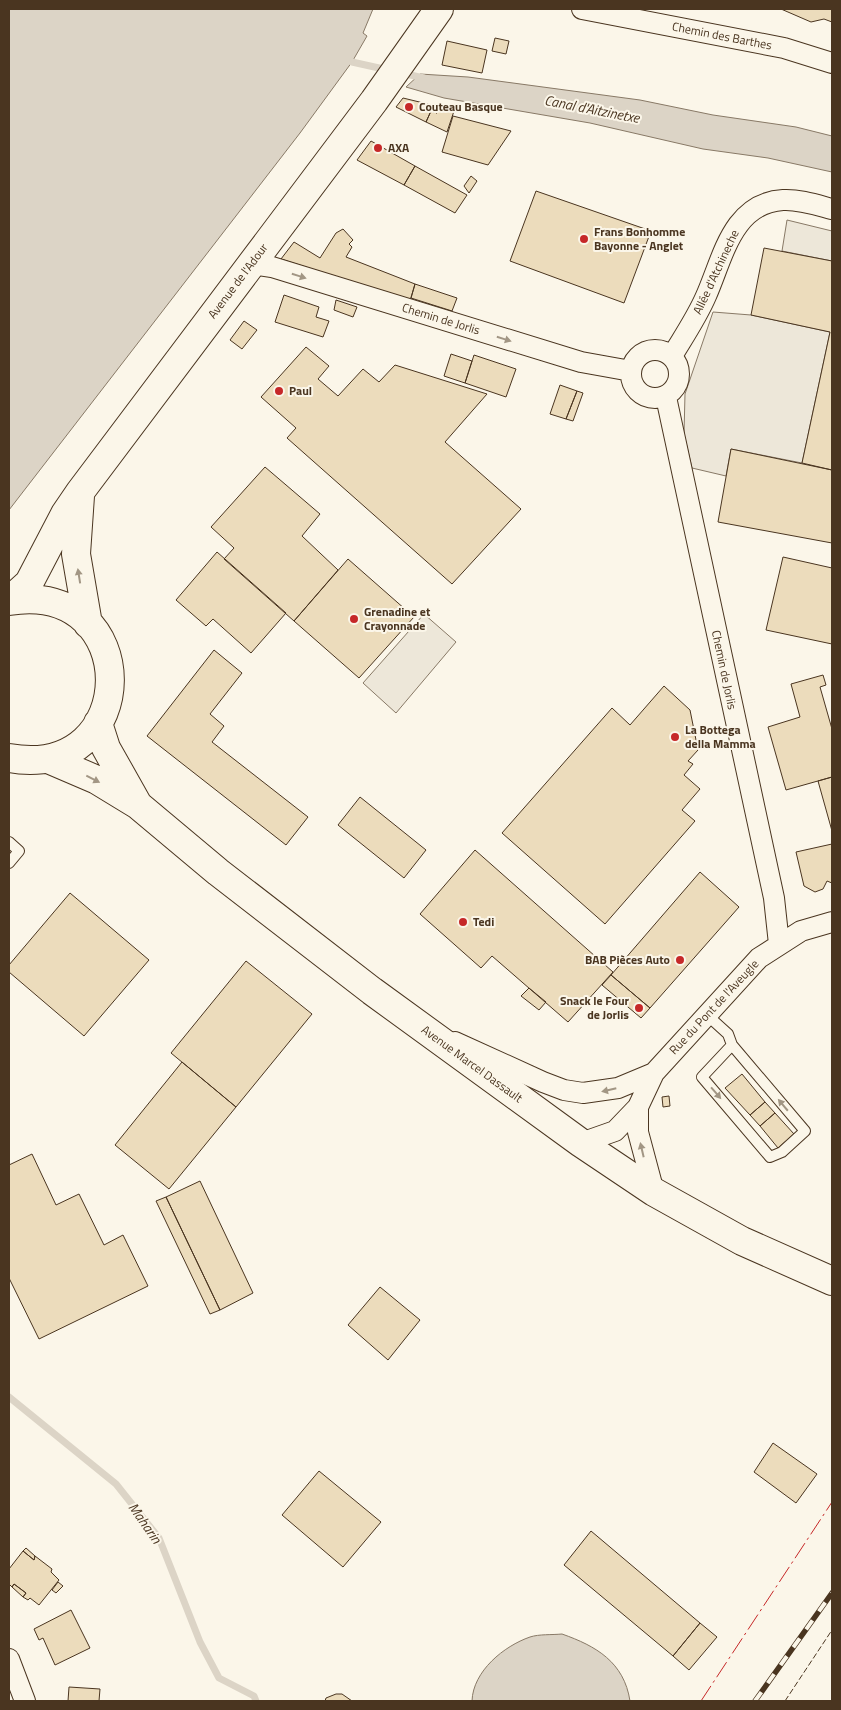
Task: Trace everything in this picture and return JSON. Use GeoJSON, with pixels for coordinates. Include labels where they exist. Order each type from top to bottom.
{"type":"FeatureCollection","features":[{"type":"Feature","properties":{"kind":"main road","name":"Avenue de l'Adour"},"geometry":{"type":"LineString","coordinates":[[9,601],[29,583],[65,514],[80,492],[374,101],[439,9]]}},
{"type":"Feature","properties":{"kind":"main road"},"geometry":{"type":"LineString","coordinates":[[80,492],[76,554],[88,624]]}},
{"type":"Feature","properties":{"kind":"main road"},"geometry":{"type":"LineString","coordinates":[[9,601],[31,598],[52,602],[72,610],[88,624],[104,648],[109,661],[111,682],[108,704],[98,723],[79,744],[68,752],[48,759],[28,761],[9,758]]}},
{"type":"Feature","properties":{"kind":"main road","name":"Avenue Marcel Dassault"},"geometry":{"type":"LineString","coordinates":[[98,723],[106,748],[138,805]]}},
{"type":"Feature","properties":{"kind":"main road","name":"Avenue Marcel Dassault"},"geometry":{"type":"LineString","coordinates":[[48,759],[97,780],[138,805],[218,872],[426,1030],[581,1143],[654,1192],[742,1242],[832,1282]]}},
{"type":"Feature","properties":{"kind":"street","name":"Chemin des Barthes"},"geometry":{"type":"LineString","coordinates":[[582,9],[604,11],[784,48],[832,63]]}},
{"type":"Feature","properties":{"kind":"street","name":"Allée d'Atchineche"},"geometry":{"type":"LineString","coordinates":[[672,356],[706,297],[731,234],[739,222],[757,208],[782,200],[796,200],[832,208]]}},
{"type":"Feature","properties":{"kind":"street","name":"Chemin de Jorlis"},"geometry":{"type":"LineString","coordinates":[[252,264],[272,267],[582,362],[631,370]]}},
{"type":"Feature","properties":{"kind":"street"},"geometry":{"type":"LineString","coordinates":[[655,350],[672,356],[680,372],[679,382],[674,390],[666,397],[657,399],[646,397],[637,391],[632,382],[631,370],[634,362],[647,351],[655,350]]}},
{"type":"Feature","properties":{"kind":"street","name":"Chemin de Jorlis"},"geometry":{"type":"LineString","coordinates":[[666,397],[774,898],[779,944]]}},
{"type":"Feature","properties":{"kind":"street","name":"Rue du Pont de l'Aveugle"},"geometry":{"type":"LineString","coordinates":[[654,1192],[638,1132],[638,1108],[654,1073],[743,973],[779,944],[802,931],[832,922]]}},
{"type":"Feature","properties":{"kind":"street","name":"Rue du Pont de l'Aveugle"},"geometry":{"type":"LineString","coordinates":[[426,1030],[543,1082],[573,1092],[601,1092],[618,1088],[654,1073]]}},
{"type":"Feature","properties":{"kind":"street"},"geometry":{"type":"LineString","coordinates":[[581,1143],[615,1131],[638,1108]]}},
{"type":"Feature","properties":{"kind":"street"},"geometry":{"type":"LineString","coordinates":[[9,1659],[25,1701]]}},
{"type":"Feature","properties":{"kind":"lane"},"geometry":{"type":"LineString","coordinates":[[9,842],[19,851],[9,863]]}},
{"type":"Feature","properties":{"kind":"lane"},"geometry":{"type":"LineString","coordinates":[[706,1014],[728,1034],[732,1045],[805,1131],[782,1152],[770,1157],[702,1077],[732,1045]]}},
{"type":"Feature","properties":{"kind":"shaded area"},"geometry":{"type":"Polygon","coordinates":[[[787,220],[832,231],[832,261],[782,251],[787,220]]]}},
{"type":"Feature","properties":{"kind":"shaded area"},"geometry":{"type":"Polygon","coordinates":[[[713,312],[751,315],[830,332],[802,463],[731,449],[726,476],[692,468],[684,434],[685,394],[713,312]]]}},
{"type":"Feature","properties":{"kind":"shaded area"},"geometry":{"type":"Polygon","coordinates":[[[424,614],[456,642],[396,713],[363,683],[424,614]]]}},
{"type":"Feature","properties":{"kind":"water"},"geometry":{"type":"Polygon","coordinates":[[[9,9],[373,9],[363,33],[367,36],[352,62],[300,133],[9,510],[9,9]]]}},
{"type":"Feature","properties":{"kind":"water"},"geometry":{"type":"Polygon","coordinates":[[[420,74],[468,77],[640,100],[713,115],[796,127],[832,136],[832,172],[768,158],[703,149],[590,123],[444,98],[406,87],[420,74]]]}},
{"type":"Feature","properties":{"kind":"water"},"geometry":{"type":"Polygon","coordinates":[[[562,1634],[586,1644],[606,1657],[622,1676],[630,1701],[472,1701],[478,1680],[484,1670],[500,1653],[530,1637],[562,1634]]]}},
{"type":"Feature","properties":{"kind":"building"},"geometry":{"type":"Polygon","coordinates":[[[781,9],[832,9],[832,22],[824,19],[811,22],[781,9]]]}},
{"type":"Feature","properties":{"kind":"building"},"geometry":{"type":"Polygon","coordinates":[[[495,38],[509,41],[506,54],[492,51],[495,38]]]}},
{"type":"Feature","properties":{"kind":"building"},"geometry":{"type":"Polygon","coordinates":[[[447,41],[487,50],[482,73],[442,65],[447,41]]]}},
{"type":"Feature","properties":{"kind":"building"},"geometry":{"type":"Polygon","coordinates":[[[403,98],[440,107],[437,113],[431,111],[426,122],[396,107],[403,98]]]}},
{"type":"Feature","properties":{"kind":"building"},"geometry":{"type":"Polygon","coordinates":[[[440,107],[454,111],[447,132],[426,122],[431,111],[437,113],[440,107]]]}},
{"type":"Feature","properties":{"kind":"building"},"geometry":{"type":"Polygon","coordinates":[[[453,116],[511,131],[488,165],[442,152],[453,116]]]}},
{"type":"Feature","properties":{"kind":"building"},"geometry":{"type":"Polygon","coordinates":[[[371,141],[415,166],[404,185],[357,160],[371,141]]]}},
{"type":"Feature","properties":{"kind":"building"},"geometry":{"type":"Polygon","coordinates":[[[415,166],[467,195],[455,213],[404,185],[415,166]]]}},
{"type":"Feature","properties":{"kind":"building"},"geometry":{"type":"Polygon","coordinates":[[[471,176],[477,181],[469,193],[464,186],[471,176]]]}},
{"type":"Feature","properties":{"kind":"building"},"geometry":{"type":"Polygon","coordinates":[[[536,191],[651,231],[624,303],[510,261],[536,191]]]}},
{"type":"Feature","properties":{"kind":"building"},"geometry":{"type":"Polygon","coordinates":[[[343,229],[353,240],[349,244],[352,247],[346,257],[415,284],[410,301],[281,259],[294,242],[320,258],[336,233],[343,229]]]}},
{"type":"Feature","properties":{"kind":"building"},"geometry":{"type":"Polygon","coordinates":[[[764,248],[832,261],[832,470],[802,463],[830,332],[751,315],[764,248]]]}},
{"type":"Feature","properties":{"kind":"building"},"geometry":{"type":"Polygon","coordinates":[[[415,284],[457,298],[452,311],[411,298],[415,284]]]}},
{"type":"Feature","properties":{"kind":"building"},"geometry":{"type":"Polygon","coordinates":[[[284,295],[319,307],[316,317],[329,321],[323,337],[275,322],[284,295]]]}},
{"type":"Feature","properties":{"kind":"building"},"geometry":{"type":"Polygon","coordinates":[[[336,300],[357,307],[353,317],[334,310],[336,300]]]}},
{"type":"Feature","properties":{"kind":"building"},"geometry":{"type":"Polygon","coordinates":[[[244,321],[257,330],[242,349],[230,340],[244,321]]]}},
{"type":"Feature","properties":{"kind":"building"},"geometry":{"type":"Polygon","coordinates":[[[306,347],[329,366],[318,379],[338,396],[363,369],[379,382],[395,365],[487,394],[445,442],[521,509],[452,584],[287,438],[296,428],[261,397],[306,347]]]}},
{"type":"Feature","properties":{"kind":"building"},"geometry":{"type":"Polygon","coordinates":[[[451,354],[472,361],[465,383],[444,376],[451,354]]]}},
{"type":"Feature","properties":{"kind":"building"},"geometry":{"type":"Polygon","coordinates":[[[474,355],[516,369],[506,397],[465,383],[474,355]]]}},
{"type":"Feature","properties":{"kind":"building"},"geometry":{"type":"Polygon","coordinates":[[[560,385],[577,391],[566,419],[550,414],[560,385]]]}},
{"type":"Feature","properties":{"kind":"building"},"geometry":{"type":"Polygon","coordinates":[[[577,391],[583,393],[573,421],[566,419],[577,391]]]}},
{"type":"Feature","properties":{"kind":"building"},"geometry":{"type":"Polygon","coordinates":[[[731,449],[832,470],[832,543],[718,522],[731,449]]]}},
{"type":"Feature","properties":{"kind":"building"},"geometry":{"type":"Polygon","coordinates":[[[265,467],[320,514],[302,536],[338,570],[294,621],[224,559],[234,548],[211,527],[265,467]]]}},
{"type":"Feature","properties":{"kind":"building"},"geometry":{"type":"Polygon","coordinates":[[[217,552],[286,613],[251,653],[213,619],[206,626],[176,600],[217,552]]]}},
{"type":"Feature","properties":{"kind":"building"},"geometry":{"type":"Polygon","coordinates":[[[783,557],[832,568],[832,644],[766,630],[783,557]]]}},
{"type":"Feature","properties":{"kind":"building","name":"Grenadine et Crayonnade"},"geometry":{"type":"Polygon","coordinates":[[[348,559],[414,617],[359,678],[294,621],[348,559]]]}},
{"type":"Feature","properties":{"kind":"building"},"geometry":{"type":"Polygon","coordinates":[[[214,650],[242,673],[210,714],[224,726],[212,742],[308,817],[286,845],[147,736],[214,650]]]}},
{"type":"Feature","properties":{"kind":"building"},"geometry":{"type":"Polygon","coordinates":[[[823,675],[826,685],[820,687],[832,729],[832,777],[786,790],[768,727],[800,717],[791,684],[823,675]]]}},
{"type":"Feature","properties":{"kind":"building"},"geometry":{"type":"Polygon","coordinates":[[[664,686],[690,710],[698,750],[688,761],[693,764],[684,775],[700,789],[682,810],[695,821],[605,924],[502,833],[612,708],[630,725],[664,686]]]}},
{"type":"Feature","properties":{"kind":"building"},"geometry":{"type":"Polygon","coordinates":[[[832,777],[832,831],[818,781],[832,777]]]}},
{"type":"Feature","properties":{"kind":"building"},"geometry":{"type":"Polygon","coordinates":[[[360,797],[426,850],[404,878],[338,825],[360,797]]]}},
{"type":"Feature","properties":{"kind":"building"},"geometry":{"type":"Polygon","coordinates":[[[832,844],[832,883],[827,881],[823,889],[815,892],[804,886],[796,852],[832,844]]]}},
{"type":"Feature","properties":{"kind":"building"},"geometry":{"type":"Polygon","coordinates":[[[475,850],[613,972],[568,1022],[492,956],[481,968],[420,914],[475,850]]]}},
{"type":"Feature","properties":{"kind":"building"},"geometry":{"type":"Polygon","coordinates":[[[700,872],[739,907],[650,1008],[611,975],[700,872]]]}},
{"type":"Feature","properties":{"kind":"building"},"geometry":{"type":"Polygon","coordinates":[[[70,893],[149,960],[84,1036],[9,972],[9,965],[70,893]]]}},
{"type":"Feature","properties":{"kind":"building"},"geometry":{"type":"Polygon","coordinates":[[[246,961],[312,1014],[236,1107],[171,1053],[246,961]]]}},
{"type":"Feature","properties":{"kind":"building"},"geometry":{"type":"Polygon","coordinates":[[[611,975],[650,1008],[641,1018],[602,985],[611,975]]]}},
{"type":"Feature","properties":{"kind":"building"},"geometry":{"type":"Polygon","coordinates":[[[529,988],[546,1002],[539,1010],[521,996],[529,988]]]}},
{"type":"Feature","properties":{"kind":"building"},"geometry":{"type":"Polygon","coordinates":[[[182,1062],[236,1107],[169,1189],[115,1145],[182,1062]]]}},
{"type":"Feature","properties":{"kind":"building"},"geometry":{"type":"Polygon","coordinates":[[[742,1074],[765,1102],[750,1115],[725,1088],[742,1074]]]}},
{"type":"Feature","properties":{"kind":"building"},"geometry":{"type":"Polygon","coordinates":[[[669,1096],[670,1106],[663,1107],[662,1097],[669,1096]]]}},
{"type":"Feature","properties":{"kind":"building"},"geometry":{"type":"Polygon","coordinates":[[[765,1102],[775,1113],[760,1126],[750,1115],[765,1102]]]}},
{"type":"Feature","properties":{"kind":"building"},"geometry":{"type":"Polygon","coordinates":[[[775,1113],[794,1134],[778,1148],[760,1126],[775,1113]]]}},
{"type":"Feature","properties":{"kind":"building"},"geometry":{"type":"Polygon","coordinates":[[[32,1154],[56,1205],[79,1194],[104,1245],[123,1235],[148,1286],[39,1339],[9,1278],[9,1165],[32,1154]]]}},
{"type":"Feature","properties":{"kind":"building"},"geometry":{"type":"Polygon","coordinates":[[[200,1181],[253,1293],[220,1310],[166,1197],[200,1181]]]}},
{"type":"Feature","properties":{"kind":"building"},"geometry":{"type":"Polygon","coordinates":[[[166,1197],[220,1310],[210,1314],[156,1201],[166,1197]]]}},
{"type":"Feature","properties":{"kind":"building"},"geometry":{"type":"Polygon","coordinates":[[[380,1287],[420,1320],[388,1360],[348,1325],[380,1287]]]}},
{"type":"Feature","properties":{"kind":"building"},"geometry":{"type":"Polygon","coordinates":[[[773,1443],[817,1474],[796,1503],[754,1472],[773,1443]]]}},
{"type":"Feature","properties":{"kind":"building"},"geometry":{"type":"Polygon","coordinates":[[[319,1471],[381,1522],[343,1567],[282,1515],[319,1471]]]}},
{"type":"Feature","properties":{"kind":"building"},"geometry":{"type":"Polygon","coordinates":[[[591,1531],[700,1623],[673,1656],[564,1565],[591,1531]]]}},
{"type":"Feature","properties":{"kind":"building"},"geometry":{"type":"Polygon","coordinates":[[[26,1548],[35,1556],[34,1560],[23,1551],[26,1548]]]}},
{"type":"Feature","properties":{"kind":"building"},"geometry":{"type":"Polygon","coordinates":[[[23,1551],[34,1560],[35,1556],[52,1569],[51,1572],[59,1580],[39,1605],[30,1598],[28,1600],[23,1597],[26,1593],[14,1584],[12,1587],[9,1584],[9,1569],[23,1551]]]}},
{"type":"Feature","properties":{"kind":"building"},"geometry":{"type":"Polygon","coordinates":[[[58,1582],[63,1586],[56,1593],[52,1590],[58,1582]]]}},
{"type":"Feature","properties":{"kind":"building"},"geometry":{"type":"Polygon","coordinates":[[[14,1584],[26,1593],[23,1597],[12,1587],[14,1584]]]}},
{"type":"Feature","properties":{"kind":"building"},"geometry":{"type":"Polygon","coordinates":[[[71,1610],[90,1648],[55,1665],[43,1638],[39,1640],[34,1629],[71,1610]]]}},
{"type":"Feature","properties":{"kind":"building"},"geometry":{"type":"Polygon","coordinates":[[[700,1623],[717,1637],[689,1670],[673,1656],[700,1623]]]}},
{"type":"Feature","properties":{"kind":"building"},"geometry":{"type":"Polygon","coordinates":[[[69,1687],[100,1689],[99,1701],[68,1701],[69,1687]]]}},
{"type":"Feature","properties":{"kind":"building"},"geometry":{"type":"Polygon","coordinates":[[[342,1694],[352,1701],[325,1701],[326,1698],[342,1694]]]}},
{"type":"Feature","properties":{"kind":"waterway","name":"Canal d'Aitzinetxe"},"geometry":{"type":"LineString","coordinates":[[352,62],[388,70]]}},
{"type":"Feature","properties":{"kind":"waterway","name":"Canal d'Aitzinetxe"},"geometry":{"type":"LineString","coordinates":[[401,73],[424,78]]}},
{"type":"Feature","properties":{"kind":"waterway","name":"Maharin"},"geometry":{"type":"LineString","coordinates":[[9,1397],[116,1484],[159,1538],[200,1642],[219,1678],[254,1696],[256,1701]]}},
{"type":"Feature","properties":{"kind":"railway"},"geometry":{"type":"LineString","coordinates":[[755,1701],[832,1593]]}},
{"type":"Feature","properties":{"kind":"fence"},"geometry":{"type":"LineString","coordinates":[[785,1701],[832,1630]]}},
{"type":"Feature","properties":{"kind":"power"},"geometry":{"type":"LineString","coordinates":[[701,1701],[832,1502]]}},
{"type":"Feature","properties":{"kind":"place","name":"Couteau Basque"},"geometry":{"type":"Point","coordinates":[409,107]}},
{"type":"Feature","properties":{"kind":"place","name":"AXA"},"geometry":{"type":"Point","coordinates":[378,148]}},
{"type":"Feature","properties":{"kind":"place","name":"Frans Bonhomme Bayonne - Anglet"},"geometry":{"type":"Point","coordinates":[584,239]}},
{"type":"Feature","properties":{"kind":"place","name":"Paul"},"geometry":{"type":"Point","coordinates":[279,391]}},
{"type":"Feature","properties":{"kind":"place","name":"Grenadine et Crayonnade"},"geometry":{"type":"Point","coordinates":[354,619]}},
{"type":"Feature","properties":{"kind":"place","name":"La Bottega della Mamma"},"geometry":{"type":"Point","coordinates":[675,737]}},
{"type":"Feature","properties":{"kind":"place","name":"Tedi"},"geometry":{"type":"Point","coordinates":[463,922]}},
{"type":"Feature","properties":{"kind":"place","name":"BAB Pièces Auto"},"geometry":{"type":"Point","coordinates":[680,960]}},
{"type":"Feature","properties":{"kind":"place","name":"Snack le Four de Jorlis"},"geometry":{"type":"Point","coordinates":[639,1008]}}]}
